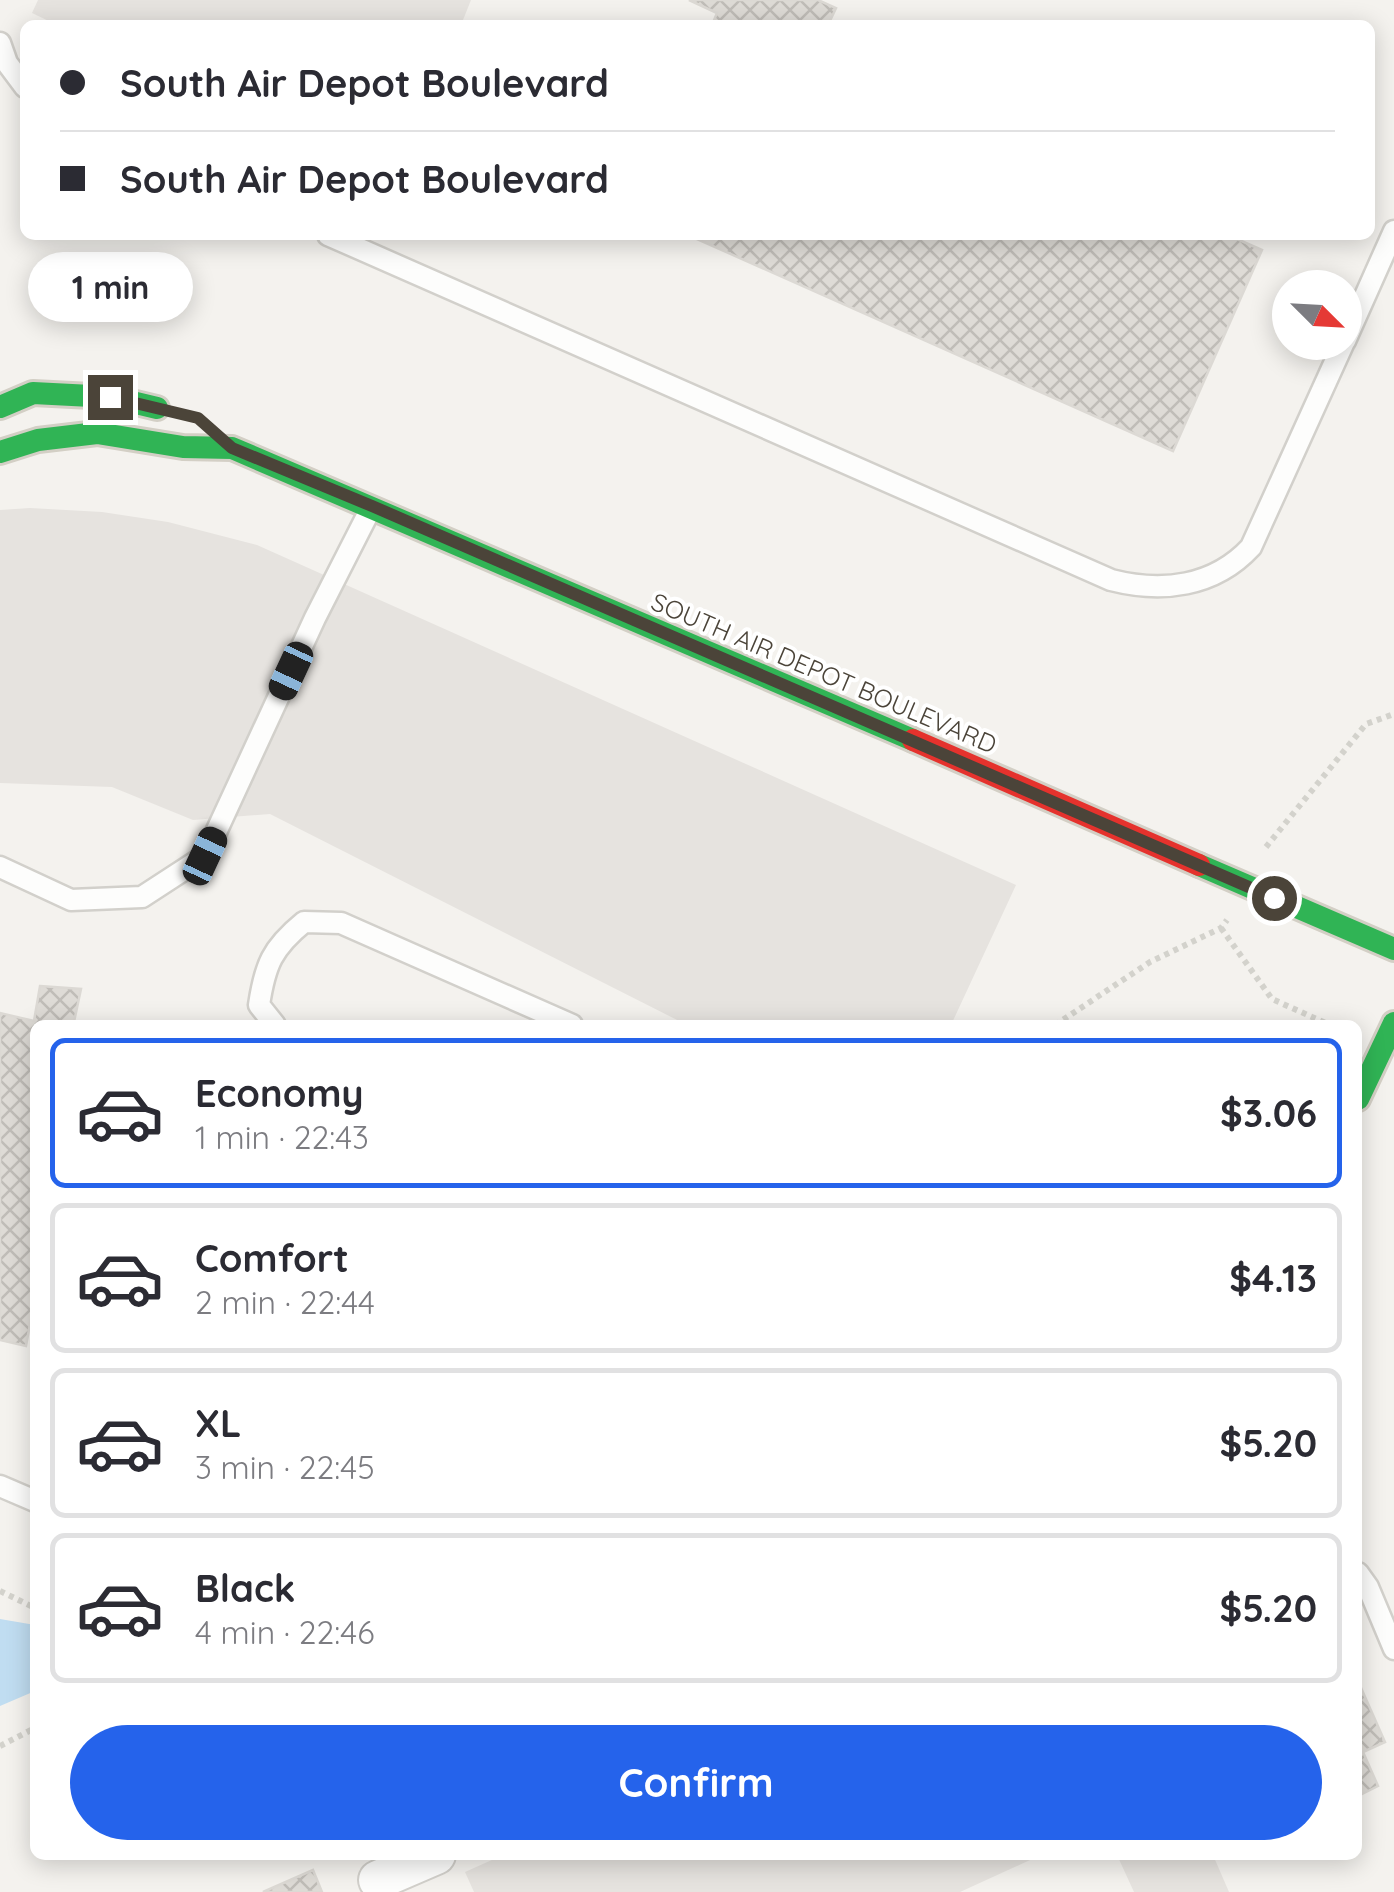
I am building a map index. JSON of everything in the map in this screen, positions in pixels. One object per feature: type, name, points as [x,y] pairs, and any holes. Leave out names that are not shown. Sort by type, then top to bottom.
[{"type":"street","points":[[0,408],[33,393],[110,397],[180,414]]},
{"type":"street","name":"SOUTH AIR DEPOT BOULEVARD","points":[[209,428],[232,448],[1394,949]]},
{"type":"street","name":"SOUTH AIR DEPOT BOULEVARD","points":[[0,452],[38,440],[97,432],[182,447],[232,448]]},
{"type":"street","points":[[1362,1091],[1394,1023]]},
{"type":"street","points":[[378,1880],[424,1860]]},
{"type":"lane","points":[[0,43],[7,63],[20,81]]},
{"type":"lane","points":[[1362,303],[1394,231]]},
{"type":"lane","points":[[339,240],[1111,580],[1137,587],[1185,584],[1206,578],[1224,571],[1251,547],[1337,360]]},
{"type":"lane","points":[[0,867],[71,900],[142,897],[205,856],[315,618],[372,506]]},
{"type":"lane","points":[[271,1020],[259,1004],[265,967],[284,938],[304,922],[342,924],[561,1020]]},
{"type":"lane","points":[[0,1486],[30,1499]]},
{"type":"lane","points":[[1362,1578],[1394,1650]]},
{"type":"path","points":[[1221,928],[1272,999],[1319,1020]]},
{"type":"path","points":[[0,1591],[30,1606]]},
{"type":"path","points":[[0,1746],[30,1731]]},
{"type":"shaded area","points":[[38,0],[471,0],[463,20],[47,20],[32,13]]},
{"type":"shaded area","points":[[0,510],[102,512],[168,522],[257,545],[1016,885],[953,1020],[677,1020],[270,814],[193,820],[112,787],[0,783]]},
{"type":"shaded area","points":[[492,1860],[1030,1860],[960,1892],[474,1892],[465,1872]]},
{"type":"shaded area","points":[[1119,1860],[1215,1860],[1229,1892],[1134,1892]]},
{"type":"water","points":[[0,1619],[30,1624],[30,1693],[0,1706]]},
{"type":"building","points":[[689,0],[818,0],[836,8],[830,20],[714,20],[717,13]]},
{"type":"building","points":[[699,240],[1239,240],[1262,250],[1173,451]]},
{"type":"building","points":[[40,986],[81,989],[74,1020],[34,1020]]},
{"type":"building","points":[[0,1013],[30,1020],[30,1324],[26,1346],[0,1340]]},
{"type":"building","points":[[1362,1690],[1385,1742],[1363,1752],[1378,1786],[1362,1794]]},
{"type":"building","points":[[313,1870],[322,1892],[263,1892]]},
{"type":"traffic: fast","points":[[0,407],[33,393],[111,397],[157,408]]},
{"type":"traffic: fast","points":[[0,452],[38,440],[97,433],[183,447],[232,448],[913,740]]},
{"type":"traffic: fast","points":[[1199,865],[1394,949]]},
{"type":"traffic: fast","points":[[1362,1091],[1394,1023]]},
{"type":"traffic: jam","points":[[913,740],[1199,865]]},
{"type":"route","points":[[110,397],[198,418],[232,448],[1274,898]]}]
